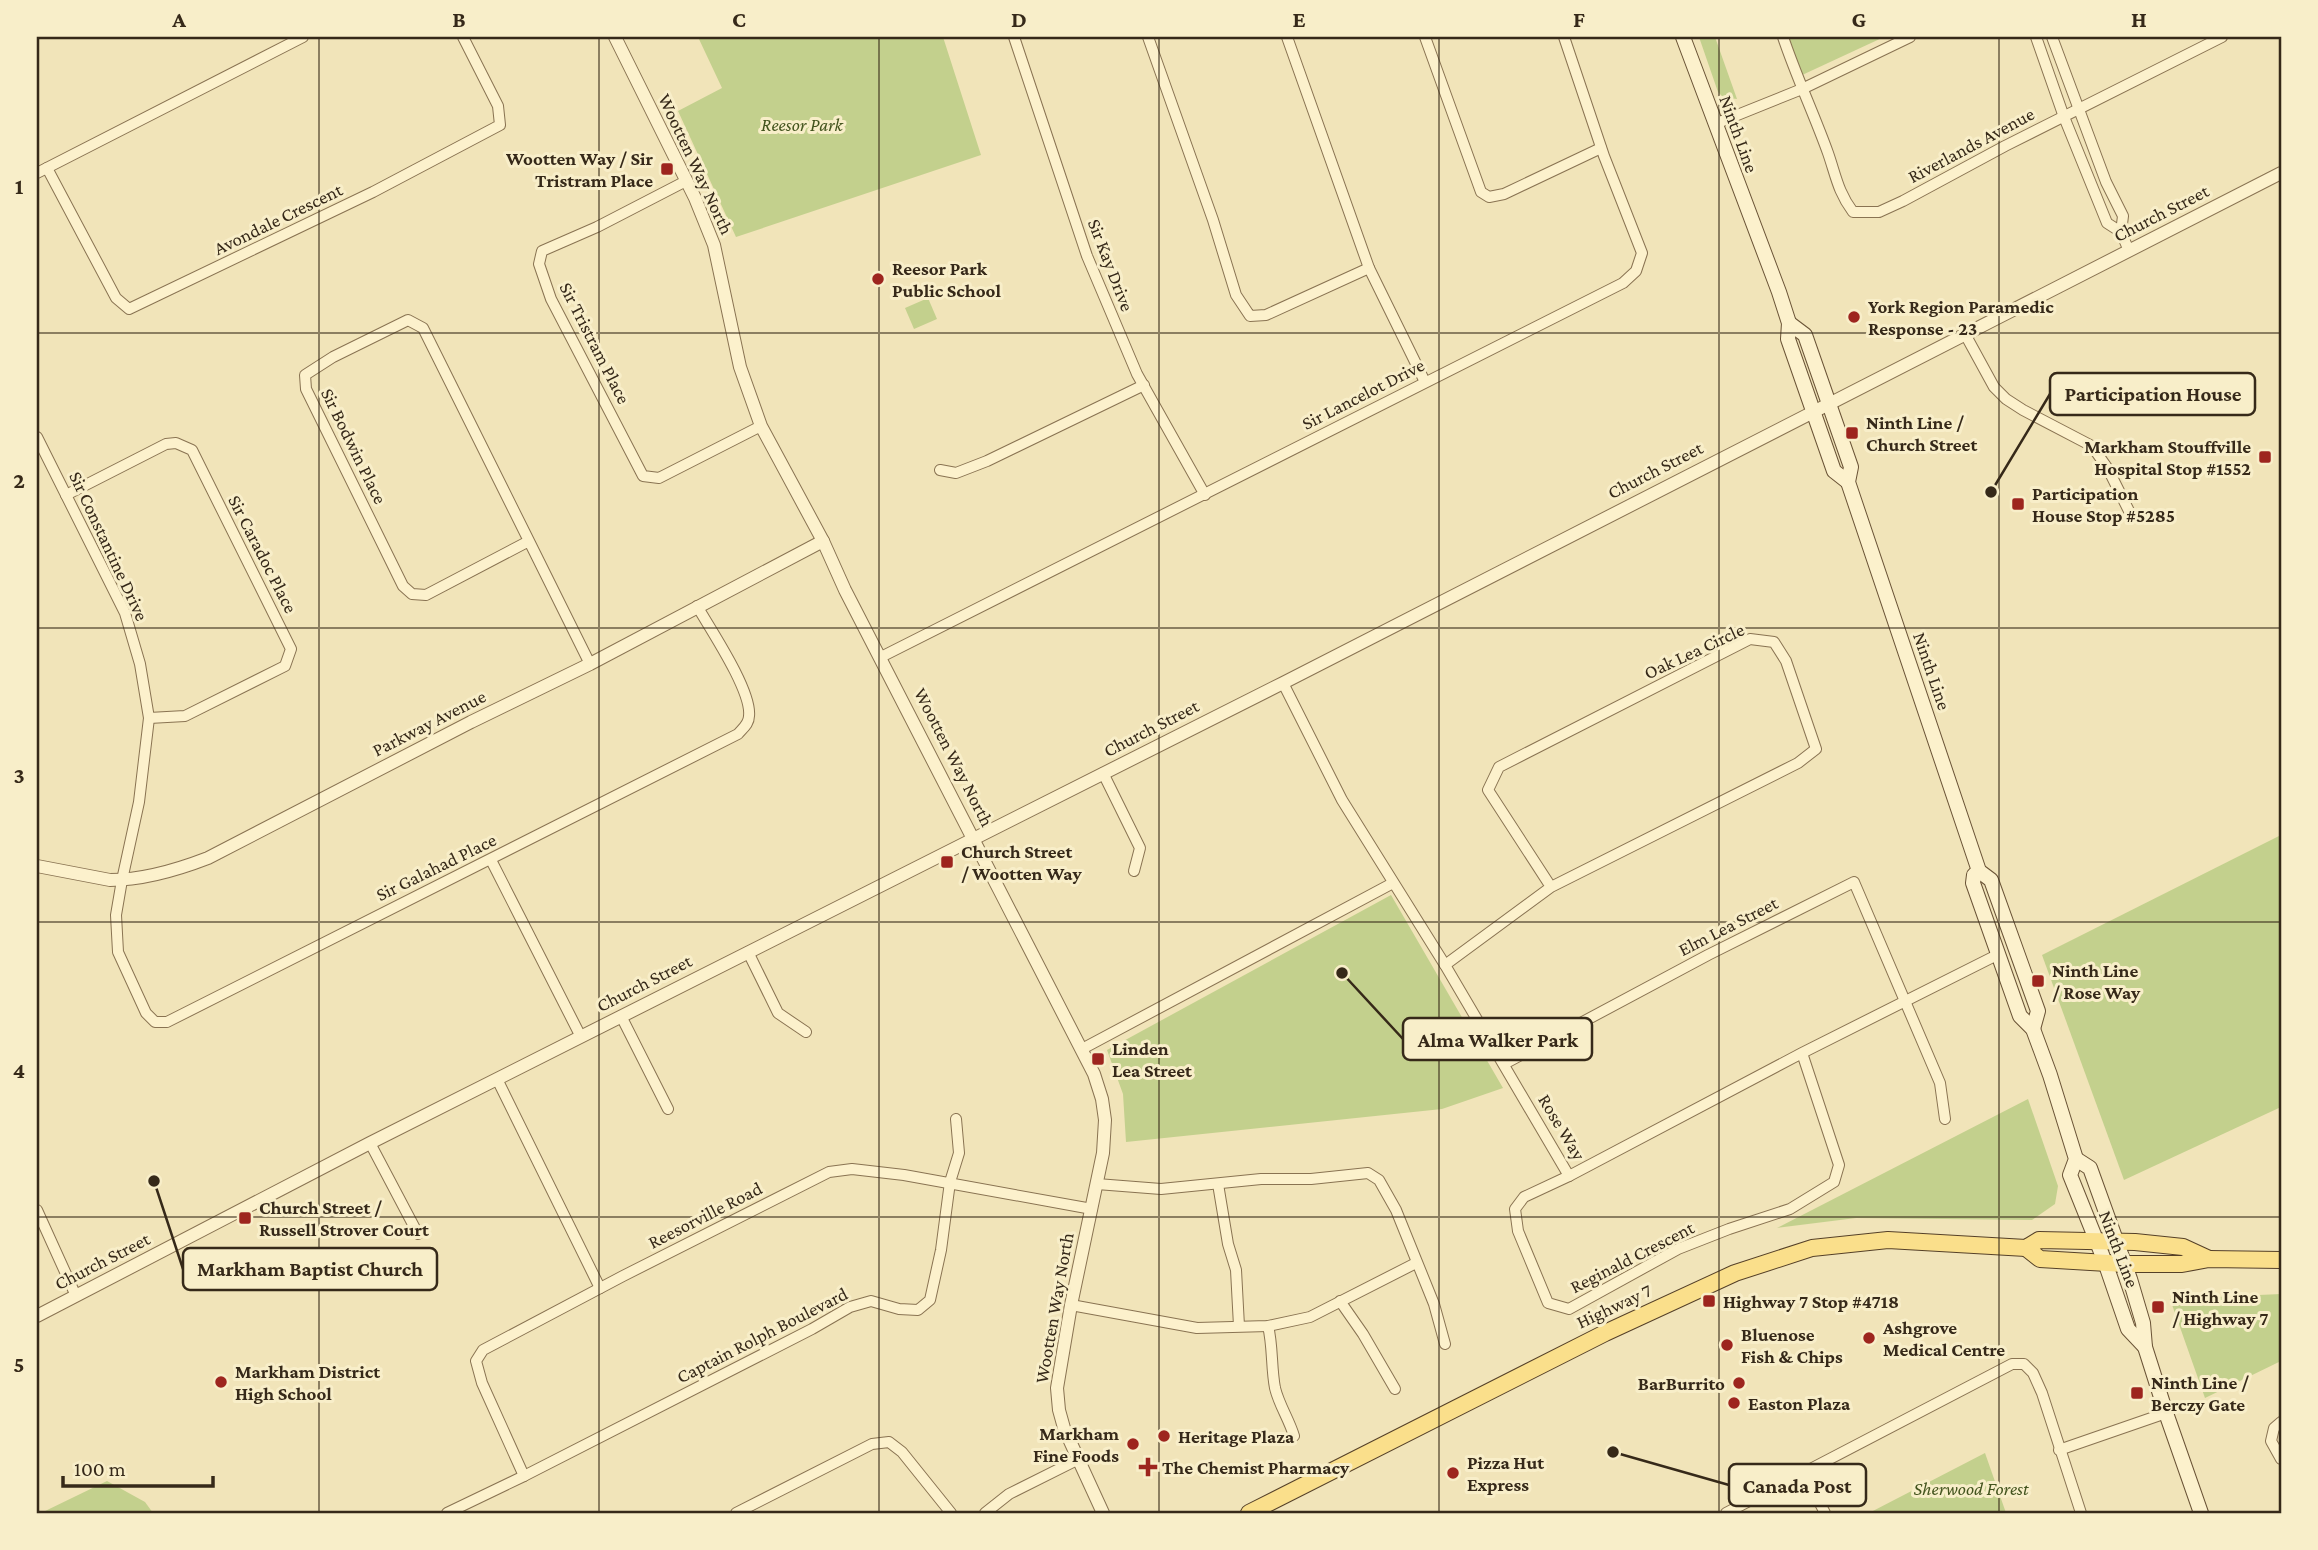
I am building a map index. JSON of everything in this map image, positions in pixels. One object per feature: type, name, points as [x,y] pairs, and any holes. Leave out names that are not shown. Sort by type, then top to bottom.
[{"type":"main road","name":"Ninth Line","points":[[1683,37],[1789,323],[1788,339],[1834,471],[1848,482]]},
{"type":"main road","name":"Ninth Line","points":[[1789,323],[1805,335],[1829,403],[1851,467],[1848,482],[1979,871],[1991,880],[2038,1011],[2033,1029]]},
{"type":"main road","name":"Ninth Line","points":[[1979,871],[1975,874],[1973,883],[1997,955],[2020,1016],[2033,1029],[2076,1159],[2070,1175],[2128,1329],[2145,1347]]},
{"type":"main road","name":"Ninth Line","points":[[2076,1159],[2090,1168],[2124,1264],[2143,1323],[2145,1347],[2165,1413],[2201,1513]]},
{"type":"main road","name":"Highway 7","points":[[1249,1513],[1605,1333],[1735,1273],[1812,1248],[1888,1240],[2026,1248],[2040,1259],[2124,1264],[2182,1264],[2209,1259],[2281,1261]]},
{"type":"main road","name":"Highway 7","points":[[2026,1248],[2039,1240],[2115,1241],[2183,1247],[2209,1259]]},
{"type":"street","points":[[42,171],[303,37]]},
{"type":"street","name":"Avondale Crescent","points":[[42,171],[116,298],[129,309],[373,192],[500,124],[498,106],[463,37]]},
{"type":"street","name":"Wootten Way North","points":[[615,37],[686,180],[714,245],[740,367],[761,426],[823,541],[845,590],[1082,1049],[1102,1098],[1105,1120],[1103,1153],[1071,1304],[1057,1388],[1064,1428],[1103,1513]]},
{"type":"street","name":"Sir Kay Drive","points":[[1014,37],[1087,256],[1137,374],[1205,495]]},
{"type":"street","points":[[1149,37],[1213,220],[1236,295],[1250,316],[1266,315],[1369,268]]},
{"type":"street","points":[[1287,37],[1369,268],[1425,382]]},
{"type":"street","points":[[1424,37],[1481,192],[1489,197],[1504,194],[1601,148]]},
{"type":"street","name":"Sir Lancelot Drive","points":[[881,657],[1623,283],[1636,271],[1642,253],[1601,148],[1564,37]]},
{"type":"street","points":[[1783,37],[1802,89]]},
{"type":"street","points":[[1715,124],[1802,89],[1910,37]]},
{"type":"street","points":[[2036,37],[2064,117],[2107,223],[2121,232]]},
{"type":"street","points":[[2052,37],[2106,182],[2123,216],[2121,232],[2129,251]]},
{"type":"street","name":"Riverlands Avenue","points":[[1802,89],[1829,155],[1842,198],[1853,212],[1879,212],[2222,37]]},
{"type":"street","name":"Church Street","points":[[37,1316],[370,1143],[1283,683],[2281,173]]},
{"type":"street","name":"Sir Tristram Place","points":[[686,180],[597,227],[542,251],[538,264],[551,299],[643,476],[659,478],[761,426]]},
{"type":"street","name":"Sir Bodwin Place","points":[[529,541],[426,595],[412,594],[403,586],[306,389],[305,375],[333,357],[408,320],[423,328],[529,541],[590,664]]},
{"type":"street","points":[[1965,334],[1994,387],[2006,399],[2023,411],[2092,446],[2108,469],[2130,513]]},
{"type":"street","points":[[940,470],[956,473],[988,461],[1144,385]]},
{"type":"street","name":"Sir Constantine Drive","points":[[37,436],[125,613],[140,664],[149,718],[139,802],[122,880]]},
{"type":"street","name":"Sir Caradoc Place","points":[[66,495],[166,444],[176,443],[192,450],[291,649],[285,666],[185,716],[149,718]]},
{"type":"street","name":"Parkway Avenue","points":[[37,866],[122,880],[186,866],[208,858],[471,722],[590,664],[823,541]]},
{"type":"street","name":"Sir Galahad Place","points":[[122,880],[116,915],[118,952],[146,1013],[155,1022],[167,1022],[738,734],[748,723],[750,713],[747,696],[697,606]]},
{"type":"street","name":"Oak Lea Circle","points":[[1445,965],[1551,887],[1798,763],[1816,749],[1786,660],[1774,642],[1750,639],[1499,767],[1488,790],[1551,887]]},
{"type":"street","name":"Rose Way","points":[[1283,683],[1342,800],[1445,965],[1569,1176],[1802,1052],[1997,955]]},
{"type":"street","points":[[1103,774],[1140,848],[1134,871]]},
{"type":"street","points":[[491,860],[580,1037]]},
{"type":"street","name":"Elm Lea Street","points":[[1504,1064],[1708,955],[1854,882],[1905,1001]]},
{"type":"street","points":[[1082,1049],[1393,883]]},
{"type":"street","points":[[748,952],[778,1013],[806,1032]]},
{"type":"street","points":[[1905,1001],[1940,1083],[1945,1119]]},
{"type":"street","points":[[621,1016],[668,1109]]},
{"type":"street","name":"Reginald Crescent","points":[[1569,1176],[1524,1197],[1515,1209],[1518,1231],[1548,1303],[1569,1309],[1678,1248],[1790,1209],[1834,1182],[1839,1165],[1802,1052]]},
{"type":"street","points":[[497,1079],[600,1288]]},
{"type":"street","name":"Captain Rolph Boulevard","points":[[447,1513],[812,1329],[850,1307],[871,1301],[899,1309],[918,1310],[930,1300],[941,1250],[950,1182],[959,1153],[956,1119]]},
{"type":"street","points":[[370,1143],[418,1234]]},
{"type":"street","name":"Reesorville Road","points":[[524,1476],[482,1383],[476,1361],[483,1350],[829,1172],[852,1169],[950,1182],[1092,1209]]},
{"type":"street","points":[[1097,1184],[1161,1189],[1261,1179],[1311,1179],[1368,1173],[1379,1180],[1396,1210],[1434,1304],[1445,1344]]},
{"type":"street","points":[[1218,1184],[1228,1244],[1236,1270],[1239,1326]]},
{"type":"street","points":[[37,1210],[76,1296]]},
{"type":"street","points":[[1071,1304],[1197,1328],[1268,1326],[1310,1317],[1416,1263]]},
{"type":"street","points":[[1340,1301],[1395,1388]]},
{"type":"street","points":[[1268,1326],[1275,1387],[1294,1436]]},
{"type":"street","points":[[1726,1513],[2018,1363],[2024,1364],[2033,1373],[2042,1393],[2081,1513]]},
{"type":"street","points":[[2059,1450],[2165,1413]]},
{"type":"street","points":[[2281,1422],[2274,1428],[2271,1441],[2281,1459]]},
{"type":"street","points":[[736,1513],[872,1444],[889,1442],[902,1452],[951,1513]]},
{"type":"street","points":[[985,1513],[1009,1493],[1077,1460]]},
{"type":"street","points":[[1804,1472],[1825,1513]]},
{"type":"green space","name":"Reesor Park","points":[[698,37],[943,37],[981,155],[736,237],[678,111],[722,88]]},
{"type":"green space","points":[[1699,37],[1715,37],[1737,99],[1730,98],[1727,101],[1718,92]]},
{"type":"green space","points":[[1787,37],[1884,37],[1800,76]]},
{"type":"green space","points":[[928,298],[937,319],[914,329],[905,308]]},
{"type":"green space","points":[[2281,835],[2281,1107],[2124,1180],[2042,955]]},
{"type":"green space","points":[[1391,895],[1503,1088],[1442,1109],[1126,1142],[1123,1094],[1107,1050]]},
{"type":"green space","points":[[2028,1099],[2058,1186],[2055,1204],[2032,1220],[1856,1218],[1777,1228]]},
{"type":"green space","points":[[2281,1294],[2281,1361],[2205,1398],[2170,1299]]},
{"type":"green space","name":"Sherwood Forest","points":[[1985,1453],[2006,1513],[1869,1513]]},
{"type":"green space","points":[[107,1481],[145,1502],[153,1513],[41,1513]]},
{"type":"place","name":"Wootten Way / Sir Tristram Place","points":[[667,169]]},
{"type":"place","name":"Reesor Park Public School","points":[[878,279]]},
{"type":"place","name":"York Region Paramedic Response - 23","points":[[1854,317]]},
{"type":"place","name":"Ninth Line / Church Street","points":[[1852,433]]},
{"type":"place","name":"Markham Stouffville Hospital Stop #1552","points":[[2265,457]]},
{"type":"place","name":"Participation House","points":[[1991,492]]},
{"type":"place","name":"Participation House Stop #5285","points":[[2018,504]]},
{"type":"place","name":"Church Street / Wootten Way","points":[[947,862]]},
{"type":"place","name":"Alma Walker Park","points":[[1342,973]]},
{"type":"place","name":"Ninth Line / Rose Way","points":[[2038,981]]},
{"type":"place","name":"Linden Lea Street","points":[[1098,1059]]},
{"type":"place","name":"Markham Baptist Church","points":[[154,1181]]},
{"type":"place","name":"Church Street / Russell Strover Court","points":[[245,1218]]},
{"type":"place","name":"Highway 7 Stop #4718","points":[[1709,1301]]},
{"type":"place","name":"Ninth Line / Highway 7","points":[[2158,1307]]},
{"type":"place","name":"Ashgrove Medical Centre","points":[[1869,1338]]},
{"type":"place","name":"Bluenose Fish & Chips","points":[[1727,1345]]},
{"type":"place","name":"Markham District High School","points":[[221,1382]]},
{"type":"place","name":"BarBurrito","points":[[1739,1383]]},
{"type":"place","name":"Ninth Line / Berczy Gate","points":[[2137,1393]]},
{"type":"place","name":"Easton Plaza","points":[[1734,1403]]},
{"type":"place","name":"Heritage Plaza","points":[[1164,1436]]},
{"type":"place","name":"Markham Fine Foods","points":[[1133,1444]]},
{"type":"place","name":"Canada Post","points":[[1613,1452]]},
{"type":"place","name":"The Chemist Pharmacy","points":[[1148,1467]]},
{"type":"place","name":"Pizza Hut Express","points":[[1453,1473]]}]
